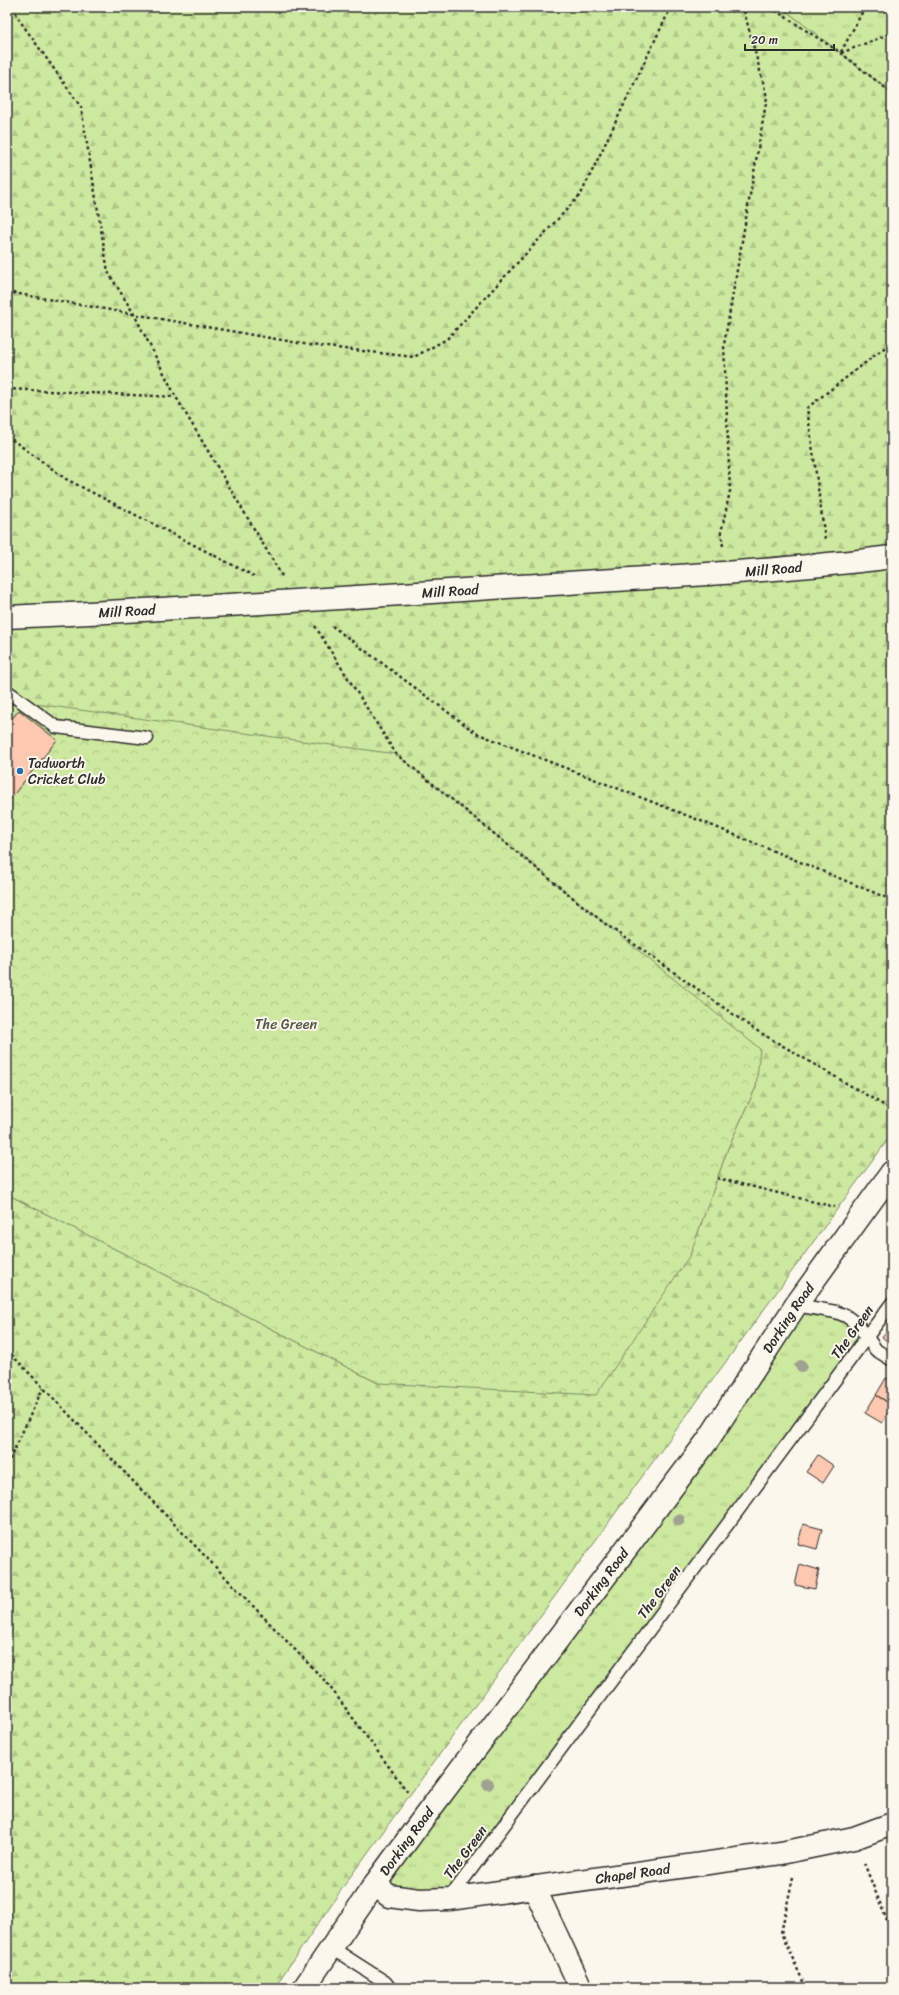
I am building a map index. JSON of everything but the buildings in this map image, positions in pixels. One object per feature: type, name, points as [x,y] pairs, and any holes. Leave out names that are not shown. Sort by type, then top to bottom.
[{"type":"main road","name":"Mill Road","points":[[7,617],[299,602],[725,573],[829,565],[892,557]]},
{"type":"main road","name":"Dorking Road","points":[[304,1988],[375,1884],[425,1816],[708,1440],[796,1305],[892,1172]]},
{"type":"main road","name":"Chapel Road","points":[[375,1884],[389,1896],[419,1900],[449,1899],[799,1849],[854,1838],[892,1824]]},
{"type":"main road","points":[[534,1887],[581,1988]]},
{"type":"lane","points":[[7,691],[56,727],[147,738]]},
{"type":"lane","name":"The Green","points":[[449,1899],[892,1303]]},
{"type":"lane","points":[[796,1305],[836,1312],[846,1316],[858,1324],[866,1338],[876,1350],[892,1360]]},
{"type":"lane","points":[[332,1948],[385,1982],[390,1988]]},
{"type":"path","points":[[13,7],[20,21],[81,107],[108,272],[134,314],[176,397],[291,590],[396,754],[604,923],[754,1029],[892,1110]]},
{"type":"path","points":[[7,292],[310,345],[414,357],[447,339],[582,194],[672,7]]},
{"type":"path","points":[[725,573],[722,533],[730,491],[724,345],[767,97],[743,7]]},
{"type":"path","points":[[770,7],[841,53],[892,93]]},
{"type":"path","points":[[841,53],[865,7]]},
{"type":"path","points":[[841,53],[892,33]]},
{"type":"path","points":[[829,565],[807,408],[892,342]]},
{"type":"path","points":[[7,389],[176,397]]},
{"type":"path","points":[[7,436],[66,479],[260,579]]},
{"type":"path","points":[[299,602],[476,733],[701,821],[892,900]]},
{"type":"path","points":[[717,1178],[838,1207],[860,1216]]},
{"type":"path","points":[[7,1350],[327,1683],[425,1816]]},
{"type":"path","points":[[7,1465],[43,1388]]},
{"type":"path","points":[[854,1838],[892,1933]]},
{"type":"path","points":[[799,1849],[781,1933],[806,1988]]},
{"type":"green space","points":[[7,7],[781,7],[892,93],[892,1134],[350,1877],[274,1988],[7,1988],[7,1194],[378,1383],[690,1255],[728,1148],[756,1087],[15,701],[7,710]]},
{"type":"green space","points":[[781,7],[892,7],[892,93]]},
{"type":"green space","name":"The Green","points":[[15,701],[396,754],[760,1049],[756,1087],[728,1148],[690,1255],[596,1395],[378,1383],[7,1194],[7,710]]},
{"type":"green space","points":[[796,1305],[836,1312],[866,1338],[449,1899],[375,1884]]},
{"type":"place","name":"Tadworth Cricket Club","points":[[20,771]]}]
